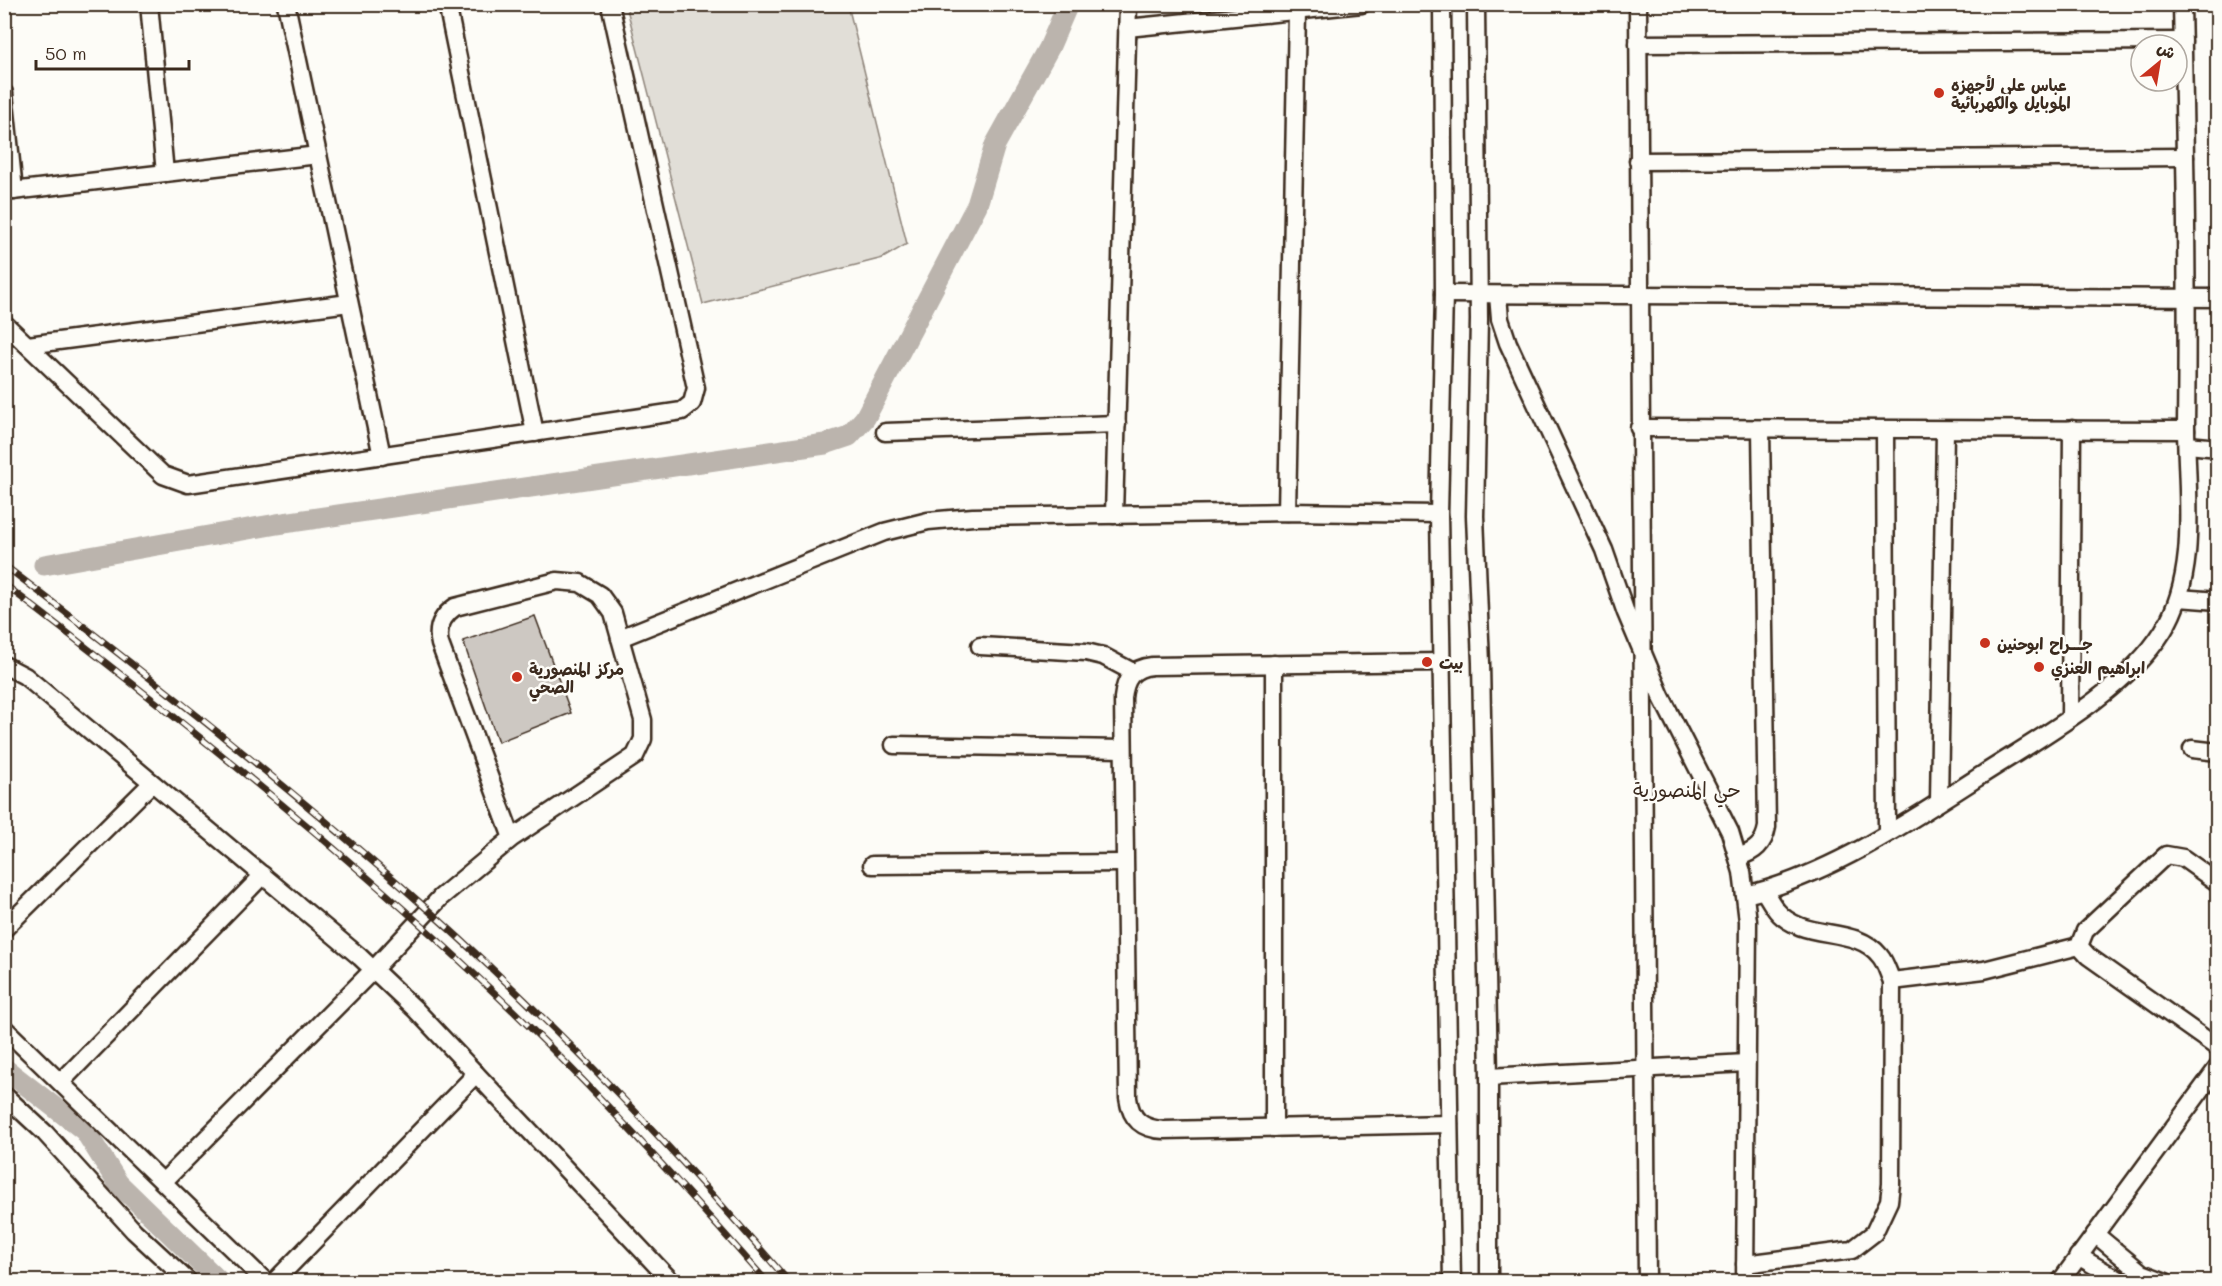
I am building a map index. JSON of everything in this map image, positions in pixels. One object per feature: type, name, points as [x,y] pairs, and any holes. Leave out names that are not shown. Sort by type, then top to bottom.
[{"type":"street","points":[[149,4],[165,173]]},
{"type":"street","points":[[286,4],[382,456]]},
{"type":"street","points":[[447,4],[535,433]]},
{"type":"street","points":[[4,323],[156,469],[179,483],[197,483],[682,411],[692,403],[696,392],[610,4]]},
{"type":"street","points":[[1114,515],[1128,4]]},
{"type":"street","points":[[1128,28],[1297,13],[1362,4]]},
{"type":"street","points":[[1442,4],[1444,294],[1439,514],[1452,1281]]},
{"type":"street","points":[[1476,4],[1479,295],[1475,516],[1481,675],[1489,1077],[1489,1281]]},
{"type":"street","points":[[1638,4],[1638,297],[1647,1281]]},
{"type":"street","points":[[2182,4],[2183,33]]},
{"type":"street","points":[[1287,512],[1297,13]]},
{"type":"street","points":[[1638,44],[2129,41]]},
{"type":"street","points":[[4,93],[9,192],[318,155]]},
{"type":"street","points":[[1745,895],[1764,891],[1816,871],[1939,802],[2070,718],[2146,655],[2164,629],[2179,598],[2186,552],[2188,296],[2184,93]]},
{"type":"street","points":[[1638,161],[2185,157]]},
{"type":"street","points":[[1444,294],[1638,297],[2188,296],[2217,298]]},
{"type":"street","points":[[1498,295],[1500,319],[1508,343],[1604,550],[1642,654],[1730,832],[1738,857],[1748,921],[1745,1281]]},
{"type":"street","points":[[28,345],[349,303]]},
{"type":"street","points":[[885,432],[1117,424]]},
{"type":"street","points":[[1639,428],[2072,429],[2187,438],[2217,448]]},
{"type":"street","points":[[1738,857],[1757,849],[1762,843],[1767,827],[1761,429]]},
{"type":"street","points":[[2070,718],[2072,429]]},
{"type":"street","points":[[1885,430],[1887,832]]},
{"type":"street","points":[[1939,802],[1945,430]]},
{"type":"street","points":[[620,638],[884,532],[928,521],[974,517],[1287,512],[1439,514]]},
{"type":"street","points":[[164,1181],[373,970],[441,897],[512,838],[630,762],[640,748],[645,729],[608,603],[591,588],[569,581],[462,605],[449,611],[440,623],[440,644],[512,838]]},
{"type":"street","points":[[2179,598],[2217,601]]},
{"type":"street","points":[[981,646],[1086,652],[1110,659],[1133,672]]},
{"type":"street","points":[[1442,662],[1152,666],[1133,672],[1124,684],[1124,863],[1130,1112],[1138,1123],[1150,1130],[1449,1124]]},
{"type":"street","points":[[1274,664],[1274,1128]]},
{"type":"street","points":[[4,665],[25,676],[373,970],[476,1074],[672,1281]]},
{"type":"street","points":[[894,745],[1123,749]]},
{"type":"street","points":[[2192,749],[2217,752]]},
{"type":"street","points":[[4,929],[152,783]]},
{"type":"street","points":[[2079,945],[2085,931],[2166,855],[2183,858],[2217,883]]},
{"type":"street","points":[[872,865],[1124,863]]},
{"type":"street","points":[[61,1082],[263,875]]},
{"type":"street","points":[[1745,1264],[1852,1250],[1874,1233],[1889,1201],[1891,1184],[1892,981],[1881,957],[1871,947],[1860,940],[1806,928],[1787,919],[1777,911],[1764,891]]},
{"type":"street","points":[[1892,981],[1984,970],[2079,945]]},
{"type":"street","points":[[2079,945],[2088,956],[2217,1048]]},
{"type":"street","points":[[4,1028],[266,1281]]},
{"type":"street","points":[[1489,1077],[1746,1063]]},
{"type":"street","points":[[2060,1281],[2217,1067]]},
{"type":"street","points":[[274,1281],[476,1074]]},
{"type":"street","points":[[4,1095],[45,1134],[134,1231],[189,1281]]},
{"type":"street","points":[[2096,1234],[2142,1274],[2166,1281]]},
{"type":"street","points":[[2078,1256],[2123,1281]]},
{"type":"shaded area","points":[[626,5],[848,5],[907,244],[883,258],[703,304]]},
{"type":"building","name":"مركز المنصورية الصحي","points":[[535,616],[571,713],[498,742],[463,641]]},
{"type":"waterway","points":[[44,565],[277,524],[825,444],[849,436],[865,418],[977,205],[995,145],[1049,48],[1068,4]]},
{"type":"waterway","points":[[4,1068],[85,1131],[118,1183],[220,1282]]},
{"type":"railway","points":[[4,565],[254,762],[352,843],[452,931],[601,1076],[697,1178],[789,1282]]},
{"type":"railway","points":[[4,584],[215,749],[418,922],[548,1045],[714,1221],[767,1282]]},
{"type":"place","name":"عباس علي لأجهزه الموبايل والكهربائية","points":[[1939,93]]},
{"type":"place","name":"جـــراح ابوحنين","points":[[1985,643]]},
{"type":"place","name":"بيت","points":[[1427,662]]},
{"type":"place","name":"ابراهيم العنزي","points":[[2039,667]]},
{"type":"place","name":"مركز المنصورية الصحي","points":[[517,677]]},
{"type":"district","name":"حي المنصورية","points":[[1687,789]]}]
